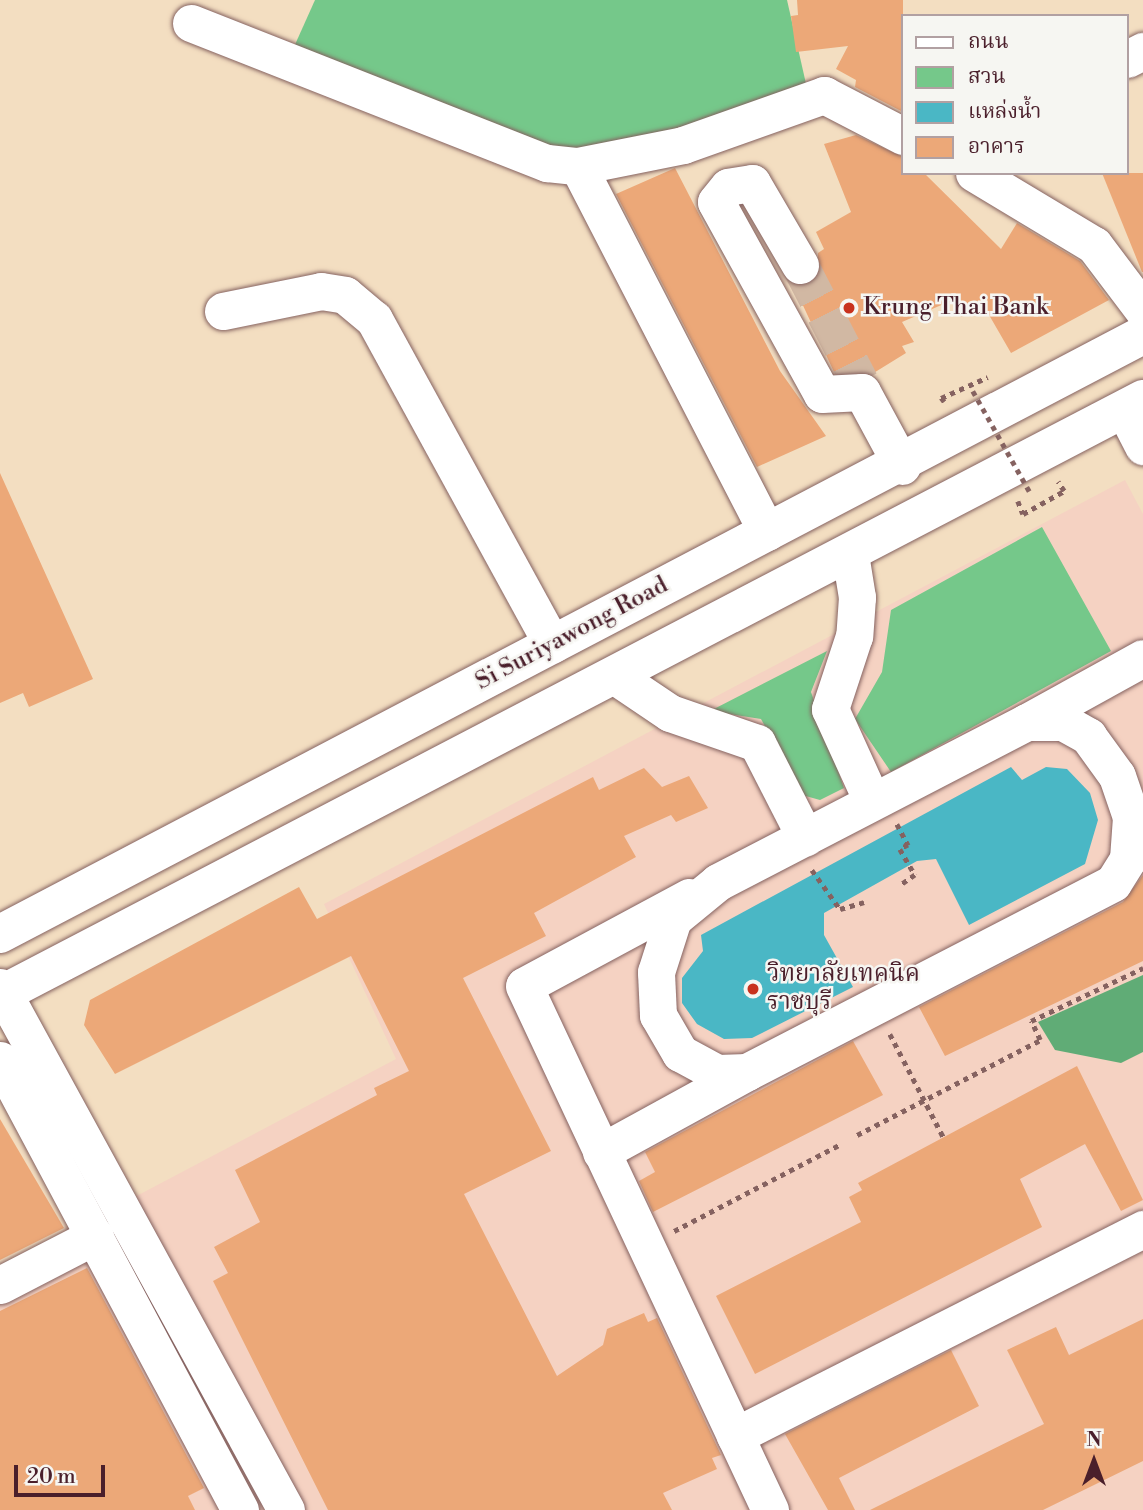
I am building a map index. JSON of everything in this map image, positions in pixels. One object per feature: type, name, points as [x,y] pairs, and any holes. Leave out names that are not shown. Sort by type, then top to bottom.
[{"type":"main road","name":"Si Suriyawong Road","points":[[0,934],[767,532],[902,466],[1099,362],[1143,335]]},
{"type":"main road","points":[[2,991],[615,676],[1133,404],[1099,362]]},
{"type":"street","points":[[191,23],[547,163],[578,166],[683,145],[824,95],[902,135]]},
{"type":"street","points":[[578,166],[767,532]]},
{"type":"street","points":[[977,175],[1094,245],[1143,310]]},
{"type":"street","points":[[800,265],[752,183],[728,187],[716,202],[822,394],[861,386],[902,466]]},
{"type":"street","points":[[223,311],[321,291],[345,295],[374,319],[552,644]]},
{"type":"street","points":[[1133,404],[1143,446]]},
{"type":"street","points":[[850,554],[858,597],[854,636],[830,709],[883,808]]},
{"type":"street","points":[[770,1510],[524,986],[718,882],[807,851],[1027,722],[1143,658]]},
{"type":"street","points":[[615,676],[670,713],[757,743],[807,851]]},
{"type":"street","points":[[601,1152],[747,1072],[1113,883],[1136,840],[1117,776],[1088,737],[1063,722],[1027,722]]},
{"type":"street","points":[[718,882],[673,919],[656,972],[658,1015],[680,1053],[717,1073],[747,1072]]},
{"type":"street","points":[[0,1060],[239,1509],[281,1499],[2,991]]},
{"type":"street","points":[[735,1436],[1143,1228]]},
{"type":"street","points":[[0,1285],[94,1237]]},
{"type":"path","points":[[973,391],[1031,494],[1017,502],[1023,514],[1064,491]]},
{"type":"path","points":[[883,808],[915,875],[899,886]]},
{"type":"path","points":[[807,851],[840,909],[864,902]]},
{"type":"path","points":[[858,1135],[1040,1040],[1031,1021],[1143,968]]},
{"type":"path","points":[[875,1006],[944,1138]]},
{"type":"path","points":[[670,1233],[839,1145]]},
{"type":"shaded area","name":"วิทยาลัยเทคนิค ราชบุรี","points":[[1125,480],[1143,514],[1143,1510],[0,1510],[0,1268],[396,1059],[324,904]]},
{"type":"green space","points":[[315,0],[787,0],[809,97],[578,166],[289,58]]},
{"type":"green space","points":[[1042,527],[1111,651],[891,772],[855,719],[882,672],[891,610]]},
{"type":"green space","points":[[827,651],[811,692],[844,788],[820,800],[802,795],[761,719],[710,711]]},
{"type":"green space","points":[[1143,975],[1143,1052],[1121,1063],[1055,1050],[1038,1022]]},
{"type":"water","points":[[1011,767],[1022,780],[1046,767],[1067,769],[1090,793],[1098,820],[1085,864],[969,925],[936,859],[917,861],[824,913],[824,935],[853,987],[752,1038],[724,1039],[697,1024],[682,1003],[682,978],[703,951],[701,935]]},
{"type":"building","points":[[797,0],[903,0],[902,111],[855,87],[856,80],[836,69],[848,46],[796,52],[791,16],[798,15]]},
{"type":"building","points":[[856,135],[902,157],[902,175],[926,175],[1001,249],[1017,223],[1080,261],[1109,300],[1011,353],[985,308],[961,317],[953,300],[902,322],[914,342],[902,346],[906,353],[872,374],[834,372],[793,284],[818,276],[818,253],[824,249],[816,232],[851,212],[824,144]]},
{"type":"building","points":[[675,168],[780,371],[826,436],[757,467],[616,194]]},
{"type":"building","points":[[1143,173],[1142,272],[1103,175]]},
{"type":"building","points":[[0,473],[93,679],[29,707],[23,693],[0,703]]},
{"type":"building","points":[[644,768],[662,787],[689,776],[708,808],[676,822],[671,815],[624,836],[636,857],[534,913],[546,936],[463,978],[551,1151],[464,1194],[557,1376],[603,1345],[607,1329],[644,1313],[648,1322],[657,1318],[721,1455],[712,1458],[717,1469],[663,1493],[672,1510],[328,1510],[213,1281],[228,1273],[214,1247],[260,1222],[235,1170],[377,1095],[374,1088],[409,1071],[351,956],[115,1074],[84,1025],[90,1000],[299,887],[317,919],[593,777],[599,790]]},
{"type":"building","points":[[1143,875],[1143,961],[945,1056],[919,1007],[1123,902]]},
{"type":"building","points":[[853,1041],[883,1095],[653,1212],[639,1181],[655,1172],[645,1152]]},
{"type":"building","points":[[1077,1066],[1143,1200],[1121,1211],[1085,1144],[1020,1179],[1042,1227],[755,1374],[716,1296],[861,1222],[849,1197],[862,1190],[858,1183]]},
{"type":"building","points":[[0,1119],[64,1228],[0,1260]]},
{"type":"building","points":[[87,1268],[204,1488],[188,1496],[195,1510],[0,1510],[0,1311]]},
{"type":"building","points":[[1143,1319],[1143,1461],[1043,1510],[870,1510],[1044,1424],[1007,1350],[1056,1327],[1069,1355]]},
{"type":"building","points":[[951,1350],[979,1406],[839,1478],[855,1510],[828,1510],[785,1434]]},
{"type":"tunnel","points":[[800,265],[860,381]]},
{"type":"place","name":"Krung Thai Bank","points":[[849,308]]},
{"type":"place","name":"วิทยาลัยเทคนิค ราชบุรี","points":[[753,989]]}]
